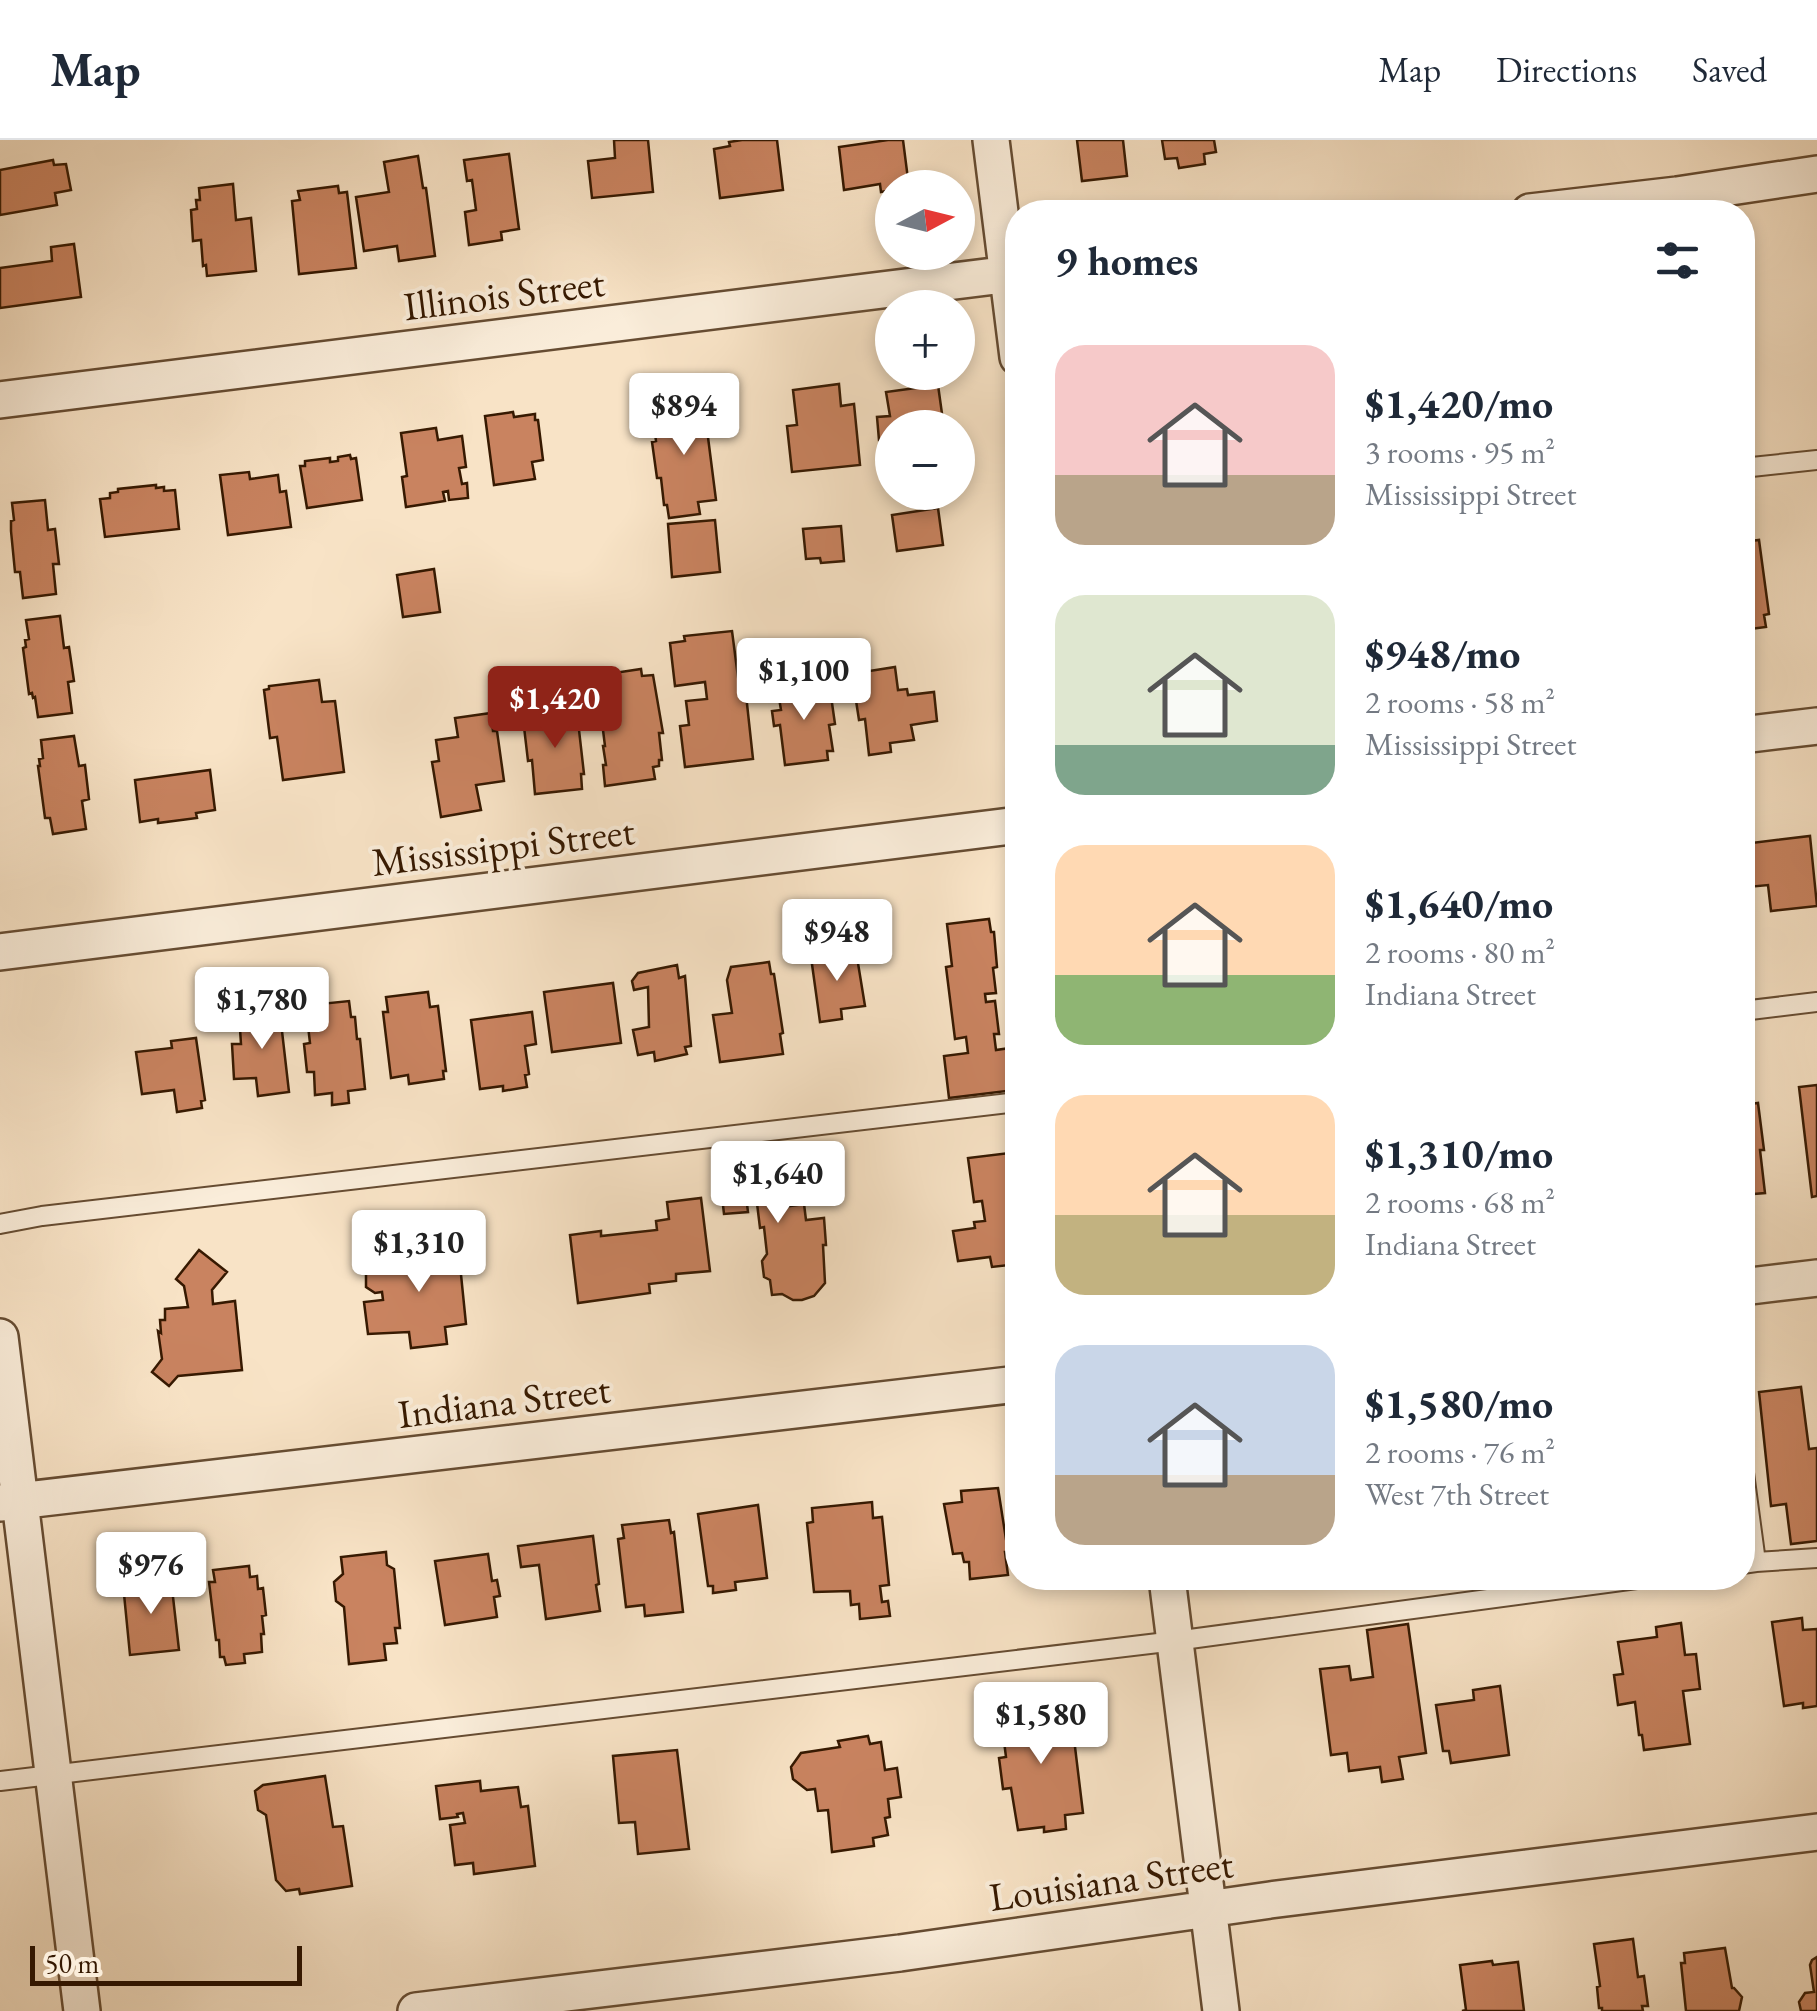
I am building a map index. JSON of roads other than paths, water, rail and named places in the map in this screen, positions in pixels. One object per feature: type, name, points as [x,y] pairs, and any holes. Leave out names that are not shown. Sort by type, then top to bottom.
[{"type":"street","points":[[991,140],[1005,229]]},
{"type":"street","points":[[1634,200],[1817,174]]},
{"type":"street","name":"Illinois Street","points":[[0,400],[1005,274]]},
{"type":"street","points":[[1755,733],[1817,726]]},
{"type":"street","name":"Mississippi Street","points":[[0,952],[1005,826]]},
{"type":"street","points":[[1755,1285],[1817,1278]]},
{"type":"street","points":[[0,1337],[10,1502],[53,1775],[82,2011]]},
{"type":"street","name":"Indiana Street","points":[[10,1502],[1005,1386]]},
{"type":"street","points":[[1169,1590],[1222,2011]]},
{"type":"street","name":"Louisiana Street","points":[[416,2011],[900,1953],[1208,1909],[1817,1832]]},
{"type":"lane","points":[[1755,467],[1817,460]]},
{"type":"lane","points":[[1755,1009],[1817,1002]]},
{"type":"lane","points":[[0,1224],[1005,1104]]},
{"type":"lane","points":[[1755,1563],[1817,1558]]},
{"type":"lane","points":[[0,1781],[1175,1641],[1555,1590]]}]
